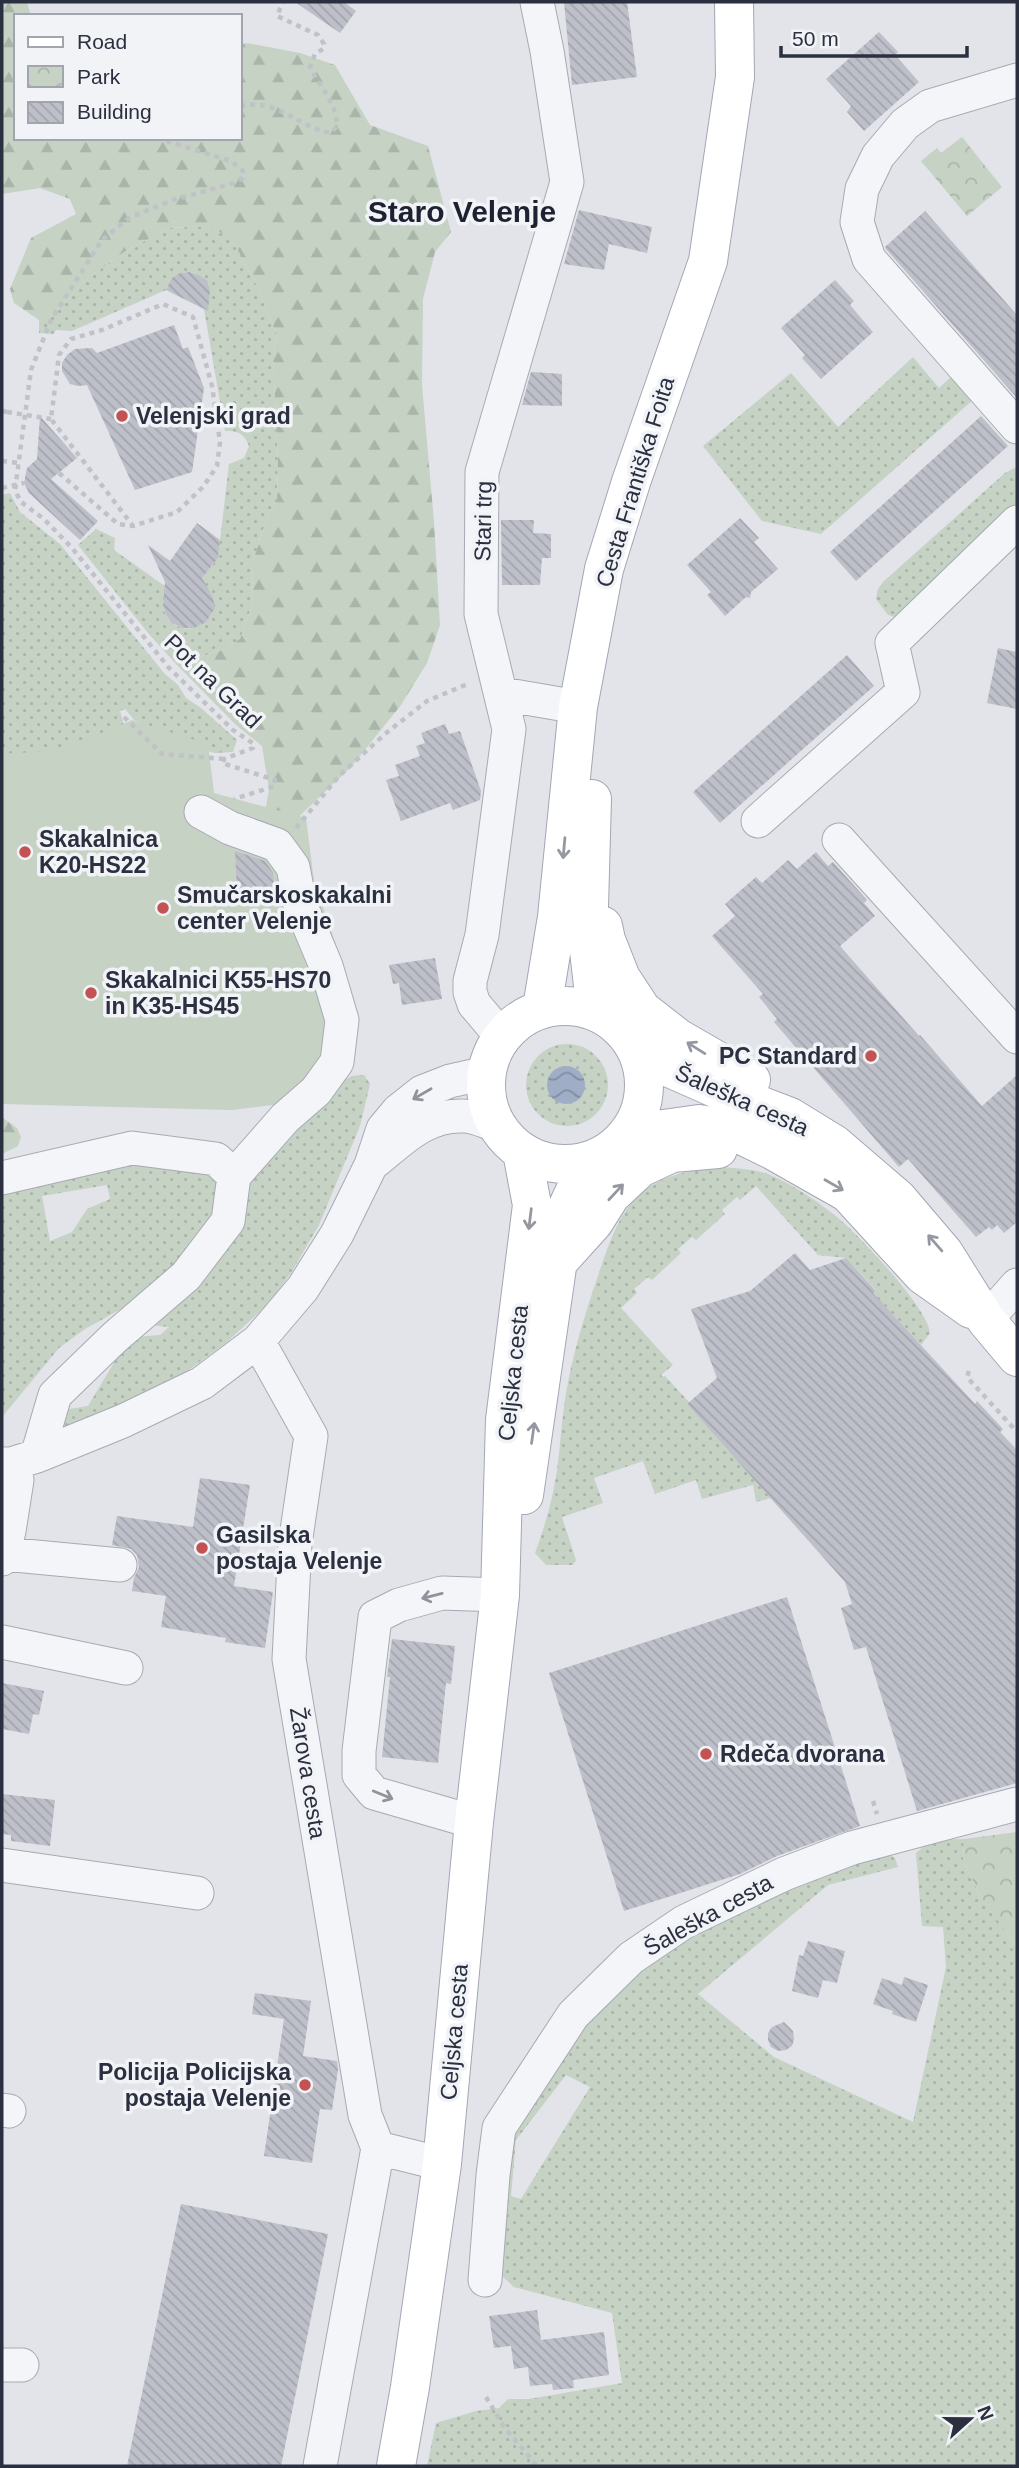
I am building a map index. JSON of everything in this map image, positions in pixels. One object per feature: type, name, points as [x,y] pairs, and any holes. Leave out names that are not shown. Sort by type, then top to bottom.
[{"type":"main road","name":"Cesta Františka Foita","points":[[542,1009],[558,917],[578,707],[604,569],[631,482],[708,261],[735,77],[734,2]]},
{"type":"main road","name":"Cesta Františka Foita","points":[[596,1011],[588,942],[593,786],[610,669],[639,526],[718,294],[737,207],[749,107],[755,2]]},
{"type":"main road","name":"Cesta Františka Foita","points":[[590,865],[606,940],[621,978],[642,1010],[678,1038],[749,1078],[790,1117]]},
{"type":"main road","points":[[560,1005],[596,1011],[616,1023],[631,1041],[642,1063],[645,1088],[640,1112],[619,1143],[593,1160],[566,1164],[539,1160],[522,1152],[496,1125],[487,1100],[486,1073],[492,1054],[513,1025],[542,1009],[560,1005]]},
{"type":"main road","name":"Šaleška cesta","points":[[631,1041],[672,1069],[790,1117],[834,1144],[898,1199],[944,1253],[986,1320],[1017,1357]]},
{"type":"main road","name":"Šaleška cesta","points":[[619,1143],[699,1124],[727,1128],[848,1193],[922,1275],[986,1320]]},
{"type":"main road","name":"Celjska cesta","points":[[500,1595],[519,1532],[565,1212],[581,1178],[619,1143]]},
{"type":"main road","points":[[557,1263],[594,1222],[611,1195],[640,1168],[672,1153],[705,1149],[774,1151]]},
{"type":"main road","name":"Celjska cesta","points":[[396,2466],[442,2164],[474,1822],[500,1595],[505,1420],[532,1205],[522,1152]]},
{"type":"street","name":"Stari trg","points":[[502,1037],[474,1004],[470,981],[482,935],[509,729],[481,614],[482,472],[567,182],[537,2]]},
{"type":"street","points":[[1017,80],[930,106],[905,124],[878,156],[862,189],[857,222],[869,258],[1017,427]]},
{"type":"street","points":[[758,821],[903,692],[892,643],[1017,522]]},
{"type":"street","points":[[499,683],[578,707]]},
{"type":"street","points":[[120,1565],[3,1557],[17,1461],[55,1395],[115,1337],[186,1276],[228,1221],[234,1176],[277,1126],[316,1091],[337,1062],[342,1020],[326,966],[300,904],[293,867],[277,845],[230,828],[212,807]]},
{"type":"street","points":[[839,840],[1017,1037]]},
{"type":"street","points":[[17,1461],[123,1421],[202,1383],[258,1341],[303,1288],[337,1234],[371,1165],[383,1129],[398,1111],[422,1092],[450,1081],[486,1073]]},
{"type":"street","points":[[371,1165],[414,1129],[440,1119],[465,1115],[496,1125]]},
{"type":"street","points":[[2,1178],[132,1148],[216,1159],[234,1176]]},
{"type":"street","points":[[986,1320],[1017,1285]]},
{"type":"street","name":"Žarova cesta","points":[[258,1341],[311,1436],[295,1544],[289,1659],[365,2115],[378,2148]]},
{"type":"street","points":[[474,1822],[374,1793],[359,1775],[359,1751],[375,1617],[399,1605],[442,1593],[500,1595]]},
{"type":"street","points":[[2,1642],[126,1668]]},
{"type":"street","name":"Šaleška cesta","points":[[485,2280],[499,2129],[573,2015],[631,1958],[684,1923],[784,1874],[852,1848],[1017,1804]]},
{"type":"street","points":[[2,1865],[197,1893]]},
{"type":"street","points":[[320,2466],[378,2148],[442,2164]]},
{"type":"path","points":[[242,106],[249,104],[283,110],[321,131],[331,133],[337,126],[337,112],[310,67],[315,54],[323,50],[324,44],[318,35],[277,16],[283,2]]},
{"type":"path","points":[[14,488],[31,370],[51,320],[102,240],[129,218],[173,200],[234,183],[243,177],[243,171],[231,161],[163,140]]},
{"type":"path","points":[[51,419],[59,355],[71,339],[102,330],[163,304],[193,317],[212,386],[220,442],[217,466],[203,487],[177,512],[133,526],[118,524],[59,473]]},
{"type":"path","points":[[4,411],[51,419],[133,526]]},
{"type":"path","points":[[2,461],[19,463]]},
{"type":"path","points":[[2,488],[14,488],[24,483]]},
{"type":"path","name":"Pot na Grad","points":[[14,488],[21,502],[44,519],[72,548],[169,668],[233,730],[254,744],[253,748],[224,759]]},
{"type":"path","points":[[291,834],[339,776],[385,734],[427,701],[499,683]]},
{"type":"path","points":[[124,717],[162,754],[224,759],[222,763],[275,780],[275,786],[212,807]]},
{"type":"path","points":[[970,1371],[967,1377],[1017,1432]]},
{"type":"path","points":[[990,1415],[996,1409]]},
{"type":"path","points":[[486,2397],[504,2427],[537,2466]]},
{"type":"green space","points":[[2,2],[27,2],[30,14],[14,14],[14,140],[242,140],[242,44],[247,43],[300,53],[335,65],[370,125],[428,146],[451,232],[435,252],[423,299],[422,385],[440,625],[427,663],[401,705],[351,767],[290,825],[264,818],[269,789],[262,746],[236,725],[176,664],[222,650],[240,639],[252,605],[253,561],[266,521],[277,499],[273,355],[277,335],[257,286],[232,239],[209,226],[169,228],[124,252],[87,279],[49,317],[39,320],[14,303],[10,289],[31,238],[76,214],[70,199],[40,188],[2,194]]},
{"type":"green space","points":[[962,137],[1002,187],[967,216],[921,161],[937,148],[941,153]]},
{"type":"green space","points":[[209,226],[232,239],[257,286],[277,335],[273,355],[277,499],[266,521],[253,561],[252,605],[240,639],[222,650],[176,664],[78,545],[96,529],[115,538],[114,550],[169,589],[163,605],[166,615],[175,625],[185,629],[196,627],[212,613],[214,603],[210,592],[199,582],[218,558],[229,464],[244,458],[249,446],[240,434],[225,431],[204,309],[207,281],[195,273],[184,272],[175,278],[166,290],[72,331],[39,333],[39,320],[49,317],[87,279],[124,252],[169,228]]},
{"type":"green space","points":[[913,357],[939,388],[953,375],[974,399],[821,534],[762,521],[703,446],[791,373],[838,427]]},
{"type":"green space","points":[[1017,468],[1017,512],[895,617],[888,615],[876,599],[883,582],[1005,473]]},
{"type":"green space","points":[[10,493],[20,512],[60,544],[186,698],[237,740],[233,752],[215,753],[199,749],[134,720],[125,709],[120,711],[124,725],[151,749],[2,766],[2,495]]},
{"type":"green space","name":"Smučarskoskakalni center Velenje","points":[[132,720],[208,744],[214,793],[306,818],[314,881],[348,980],[353,1028],[315,1100],[232,1110],[2,1104],[2,753],[54,749]]},
{"type":"green space","points":[[567,1044],[583,1047],[596,1056],[605,1069],[608,1085],[605,1101],[596,1114],[583,1123],[567,1126],[551,1123],[538,1114],[529,1101],[526,1085],[529,1069],[538,1056],[551,1047]]},
{"type":"green space","points":[[364,1075],[370,1084],[360,1126],[319,1225],[291,1273],[269,1303],[227,1342],[183,1374],[70,1428],[45,1432],[72,1400],[69,1409],[88,1406],[121,1351],[133,1337],[160,1335],[169,1327],[148,1325],[261,1156],[340,1082],[352,1076]]},
{"type":"green space","points":[[2,1117],[17,1128],[21,1137],[18,1146],[2,1154]]},
{"type":"green space","points":[[143,1160],[217,1177],[224,1208],[173,1280],[85,1329],[59,1348],[2,1417],[2,1184]],"holes":[[[107,1185],[110,1199],[87,1209],[72,1232],[50,1241],[42,1196]]]},
{"type":"green space","points":[[720,1167],[768,1174],[804,1193],[837,1217],[905,1290],[918,1307],[930,1333],[921,1345],[873,1293],[876,1290],[846,1258],[818,1255],[756,1186],[740,1200],[737,1197],[722,1210],[725,1214],[696,1240],[692,1237],[678,1249],[681,1253],[652,1280],[648,1277],[634,1289],[637,1293],[621,1308],[673,1365],[661,1375],[689,1402],[687,1404],[771,1498],[756,1502],[753,1485],[702,1499],[696,1480],[655,1494],[643,1461],[594,1478],[603,1503],[562,1517],[576,1560],[573,1565],[546,1565],[535,1553],[553,1491],[570,1373],[605,1254],[622,1217],[642,1192],[662,1180],[684,1172]]},
{"type":"green space","points":[[1017,1832],[1017,1947],[981,1897],[963,1861],[964,1839]]},
{"type":"green space","points":[[964,1839],[963,1861],[981,1897],[1017,1947],[1017,2466],[427,2466],[436,2423],[476,2411],[499,2408],[508,2399],[529,2399],[622,2383],[612,2313],[514,2287],[503,2277],[508,2131],[587,2022],[628,1980],[718,1915],[883,1851],[895,1858],[898,1867],[828,1885],[698,1994],[774,2057],[913,2122],[946,1967],[943,1927],[922,1926],[916,1853],[931,1840]],"holes":[[[566,2075],[590,2087],[521,2199],[511,2196],[516,2140]]]},
{"type":"water","points":[[566,1066],[579,1072],[585,1085],[579,1098],[566,1104],[553,1098],[547,1085],[553,1072]]},
{"type":"building","points":[[295,2],[344,2],[356,11],[340,33]]},
{"type":"building","points":[[564,2],[627,2],[637,77],[572,85]]},
{"type":"building","points":[[879,32],[898,52],[895,55],[919,82],[864,131],[847,112],[851,106],[826,79]]},
{"type":"building","points":[[579,210],[652,227],[647,253],[609,244],[604,270],[564,264]]},
{"type":"building","points":[[925,211],[1017,315],[1017,398],[885,247]]},
{"type":"building","points":[[190,272],[207,281],[210,290],[208,311],[166,290],[172,278],[180,273]]},
{"type":"building","points":[[835,280],[854,301],[850,305],[873,332],[821,379],[802,358],[805,355],[781,328]]},
{"type":"building","name":"Velenjski grad","points":[[174,325],[183,349],[188,347],[204,388],[192,472],[135,490],[87,385],[70,384],[62,371],[62,363],[75,349],[92,348],[97,353]]},
{"type":"building","points":[[531,372],[562,374],[562,406],[522,405]]},
{"type":"building","points":[[40,416],[77,458],[51,479],[98,521],[80,540],[29,493],[24,483],[27,468],[37,459]]},
{"type":"building","points":[[981,416],[1008,446],[856,581],[830,552]]},
{"type":"building","points":[[740,518],[759,538],[754,542],[778,569],[751,592],[750,598],[746,597],[725,616],[707,595],[711,592],[687,565]]},
{"type":"building","points":[[501,520],[534,520],[533,533],[551,534],[551,558],[542,558],[540,585],[502,585]]},
{"type":"building","points":[[197,523],[220,540],[218,558],[202,578],[213,597],[215,608],[206,622],[194,628],[182,628],[172,623],[166,615],[163,606],[165,582],[148,545],[170,561]]},
{"type":"building","points":[[998,648],[1017,652],[1017,709],[987,703]]},
{"type":"building","points":[[847,655],[874,686],[720,823],[693,792]]},
{"type":"building","points":[[445,724],[449,734],[460,731],[481,791],[480,800],[453,810],[450,803],[401,821],[386,780],[399,776],[395,765],[420,756],[416,746],[425,743],[421,733]]},
{"type":"building","points":[[235,851],[265,861],[273,873],[274,891],[237,893]]},
{"type":"building","name":"PC Standard","points":[[816,852],[828,866],[833,862],[867,900],[864,903],[875,916],[840,946],[982,1106],[1017,1075],[1017,1222],[1004,1233],[997,1225],[992,1230],[989,1227],[976,1237],[908,1159],[899,1167],[774,1022],[777,1019],[759,997],[763,994],[712,936],[735,916],[725,904],[756,877],[762,883],[788,860],[797,869]]},
{"type":"building","points":[[435,958],[442,999],[402,1005],[399,983],[393,984],[389,965]]},
{"type":"building","points":[[795,1253],[810,1270],[846,1258],[876,1291],[873,1293],[975,1404],[977,1401],[1003,1429],[1000,1432],[1017,1450],[1017,1783],[917,1811],[866,1647],[854,1650],[841,1608],[852,1604],[845,1582],[687,1404],[717,1378],[691,1309],[750,1291]]},
{"type":"building","name":"Gasilska postaja Velenje","points":[[200,1478],[250,1485],[234,1586],[273,1592],[265,1648],[161,1627],[166,1596],[132,1591],[139,1567],[137,1555],[131,1549],[112,1545],[117,1516],[193,1527]]},
{"type":"building","name":"Rdeča dvorana","points":[[787,1597],[860,1826],[777,1856],[740,1874],[624,1911],[549,1673]]},
{"type":"building","points":[[392,1639],[455,1646],[451,1684],[446,1683],[438,1763],[382,1757]]},
{"type":"building","points":[[2,1683],[44,1691],[39,1715],[33,1714],[29,1734],[2,1729]]},
{"type":"building","points":[[2,1794],[55,1800],[50,1846],[11,1841],[11,1835],[2,1834]]},
{"type":"building","points":[[808,1941],[845,1951],[837,1983],[823,1980],[818,1998],[792,1991],[799,1955],[803,1956]]},
{"type":"building","points":[[904,1977],[928,1985],[916,2022],[873,2004],[882,1978],[902,1985]]},
{"type":"building","name":"Policija Policijska postaja Velenje","points":[[255,1993],[311,2001],[303,2056],[337,2061],[332,2110],[320,2109],[312,2163],[264,2156],[284,2019],[252,2014]]},
{"type":"building","points":[[784,2022],[793,2031],[794,2039],[792,2046],[778,2051],[771,2047],[768,2033],[772,2027]]},
{"type":"building","points":[[181,2204],[328,2234],[281,2466],[127,2466]]},
{"type":"building","points":[[537,2310],[541,2340],[604,2332],[609,2375],[573,2380],[574,2388],[553,2390],[552,2384],[530,2386],[528,2367],[514,2369],[511,2346],[494,2348],[489,2316]]},
{"type":"place","name":"Velenjski grad","points":[[122,416]]},
{"type":"place","name":"Skakalnica K20-HS22","points":[[25,852]]},
{"type":"place","name":"Smučarskoskakalni center Velenje","points":[[163,908]]},
{"type":"place","name":"Skakalnici K55-HS70 in K35-HS45","points":[[91,993]]},
{"type":"place","name":"PC Standard","points":[[871,1056]]},
{"type":"place","name":"Gasilska postaja Velenje","points":[[202,1548]]},
{"type":"place","name":"Rdeča dvorana","points":[[706,1754]]},
{"type":"place","name":"Policija Policijska postaja Velenje","points":[[305,2085]]},
{"type":"district","name":"Staro Velenje","points":[[462,212]]}]
